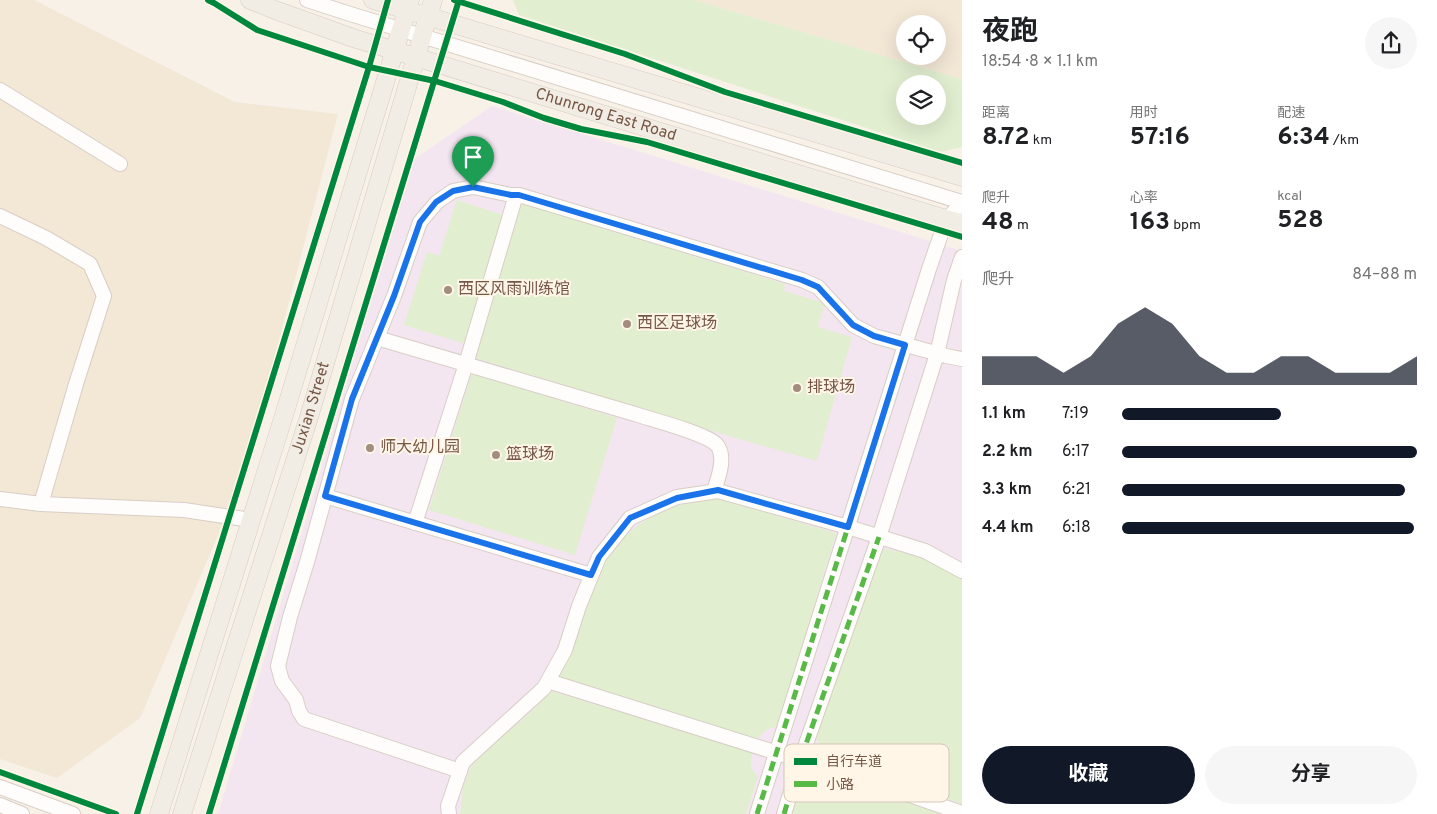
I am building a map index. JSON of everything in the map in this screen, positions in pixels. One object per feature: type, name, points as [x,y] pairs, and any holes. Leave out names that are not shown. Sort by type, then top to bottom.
[{"type":"main road","name":"Chunrong East Road","points":[[250,0],[352,38],[954,222]]},
{"type":"main road","points":[[373,0],[409,5],[428,17],[962,177]]},
{"type":"main road","name":"Juxian Street","points":[[182,814],[309,417],[433,0]]},
{"type":"main road","name":"Juxian Street","points":[[159,814],[409,5]]},
{"type":"street","points":[[307,0],[347,14],[962,202],[954,222],[929,270],[757,814]]},
{"type":"street","points":[[0,90],[120,164]]},
{"type":"street","points":[[460,771],[304,719],[299,711],[296,700],[282,681],[278,666],[290,617],[352,399],[397,288],[420,222],[436,202],[453,191],[473,187],[516,195],[802,280],[818,287],[853,325],[874,336],[962,360]]},
{"type":"street","points":[[415,523],[466,364],[516,195]]},
{"type":"street","points":[[0,216],[46,238],[90,264],[104,296],[41,504]]},
{"type":"street","points":[[806,744],[879,537],[937,354],[954,280],[962,257]]},
{"type":"street","points":[[377,338],[630,413],[708,439],[716,444],[720,450],[721,468],[714,491]]},
{"type":"street","points":[[449,814],[448,806],[463,762],[544,688],[565,650],[579,606],[599,557],[630,518],[677,498],[718,490],[925,551],[962,570]]},
{"type":"street","points":[[325,496],[591,575]]},
{"type":"street","points":[[0,499],[41,504],[184,510],[251,520]]},
{"type":"street","points":[[548,681],[784,755]]},
{"type":"street","points":[[0,787],[73,814]]},
{"type":"street","points":[[784,814],[788,802]]},
{"type":"street","points":[[930,802],[962,813]]},
{"type":"street","points":[[0,805],[22,814]]},
{"type":"shaded area","points":[[0,0],[34,0],[235,102],[338,114],[244,474],[140,718],[57,778],[0,759]]},
{"type":"shaded area","points":[[694,0],[962,0],[962,79],[915,65],[946,65],[946,15],[896,15],[896,60]]},
{"type":"shaded area","points":[[492,106],[962,251],[962,814],[218,814],[413,160]]},
{"type":"green space","points":[[513,0],[694,0],[896,60],[896,65],[915,65],[962,79],[962,147],[941,152],[519,15]]},
{"type":"green space","name":"西区风雨训练馆","points":[[457,200],[506,216],[465,344],[404,325],[427,252],[439,256]]},
{"type":"green space","name":"西区足球场","points":[[518,202],[785,284],[784,291],[825,303],[818,327],[852,337],[817,461],[742,440],[469,356]]},
{"type":"green space","name":"篮球场","points":[[472,373],[617,418],[575,555],[429,510]]},
{"type":"green space","points":[[716,498],[836,533],[778,727],[766,730],[758,739],[556,678],[567,660],[597,575],[610,551],[629,532],[662,512],[689,502]]},
{"type":"green space","points":[[873,547],[919,557],[941,566],[962,578],[962,804],[949,800],[949,744],[820,744],[814,736]]},
{"type":"green space","points":[[551,691],[752,752],[751,768],[758,777],[746,814],[460,814],[463,787],[472,765],[532,711]]},
{"type":"green space","points":[[791,802],[909,802],[947,814],[787,814]]},
{"type":"marked path","points":[[757,814],[848,527]]},
{"type":"marked path","points":[[806,744],[879,537]]},
{"type":"marked path","points":[[784,814],[788,802]]},
{"type":"cycle path","points":[[208,0],[257,30],[369,67],[435,81],[581,129],[647,142],[962,237]]},
{"type":"cycle path","points":[[137,814],[369,67],[388,0]]},
{"type":"cycle path","points":[[454,0],[625,54],[725,92],[962,163]]},
{"type":"cycle path","points":[[209,814],[459,0]]},
{"type":"cycle path","points":[[0,772],[116,814]]},
{"type":"place","name":"西区风雨训练馆","points":[[448,290]]},
{"type":"place","name":"西区足球场","points":[[627,324]]},
{"type":"place","name":"排球场","points":[[797,388]]},
{"type":"place","name":"师大幼儿园","points":[[370,448]]},
{"type":"place","name":"篮球场","points":[[496,455]]},
{"type":"route","points":[[473,187],[519,195],[802,280],[818,287],[853,325],[874,336],[905,345],[848,527],[718,490],[677,498],[630,518],[599,557],[591,575],[325,496],[352,399],[394,296],[420,222],[436,202],[453,191],[473,187]]}]
